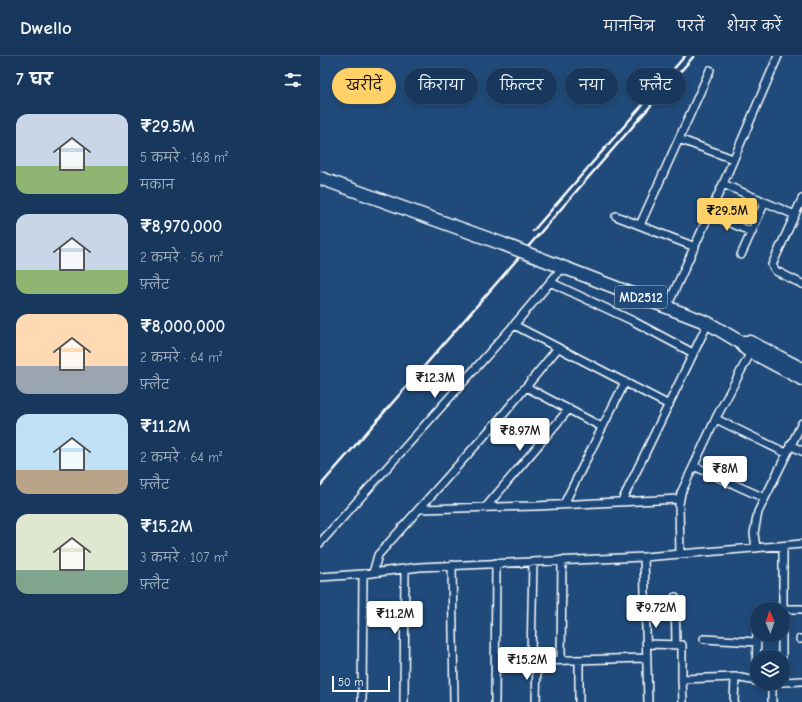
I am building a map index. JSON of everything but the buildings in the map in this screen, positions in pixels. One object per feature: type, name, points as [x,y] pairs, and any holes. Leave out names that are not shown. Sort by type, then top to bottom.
[{"type":"main road","name":"MD2512","points":[[320,178],[503,244],[708,322],[740,342],[746,349],[802,379]]},
{"type":"main road","name":"MD2512","points":[[740,342],[750,342],[802,369]]},
{"type":"street","points":[[667,307],[710,214],[778,56]]},
{"type":"street","points":[[640,225],[710,70]]},
{"type":"street","points":[[679,139],[733,159]]},
{"type":"street","points":[[723,184],[795,215]]},
{"type":"street","points":[[802,199],[772,265],[776,270],[802,284]]},
{"type":"street","points":[[741,255],[765,202]]},
{"type":"street","points":[[710,214],[752,232]]},
{"type":"street","points":[[616,216],[695,247]]},
{"type":"street","points":[[320,543],[514,325],[563,267]]},
{"type":"street","points":[[550,282],[633,321],[693,353]]},
{"type":"street","points":[[622,501],[708,322]]},
{"type":"street","points":[[514,325],[669,405]]},
{"type":"street","points":[[373,573],[378,555],[420,509],[558,348]]},
{"type":"street","points":[[680,554],[679,499],[716,419],[751,352]]},
{"type":"street","points":[[564,504],[625,382]]},
{"type":"street","points":[[526,387],[602,427]]},
{"type":"street","points":[[486,507],[569,409]]},
{"type":"street","points":[[716,419],[786,453]]},
{"type":"street","points":[[756,548],[755,525],[764,498],[802,423]]},
{"type":"street","points":[[790,445],[802,451]]},
{"type":"street","points":[[694,466],[764,498]]},
{"type":"street","points":[[420,509],[679,499]]},
{"type":"street","points":[[320,577],[452,565],[644,557],[802,544]]},
{"type":"street","points":[[783,546],[783,609],[802,609]]},
{"type":"street","points":[[644,557],[648,702]]},
{"type":"street","points":[[561,660],[562,560]]},
{"type":"street","points":[[532,562],[531,656],[537,661],[647,658]]},
{"type":"street","points":[[495,702],[496,563]]},
{"type":"street","points":[[452,565],[454,702]]},
{"type":"street","points":[[404,702],[405,569]]},
{"type":"street","points":[[362,702],[363,574]]},
{"type":"street","points":[[675,597],[676,644]]},
{"type":"street","points":[[704,639],[750,642]]},
{"type":"street","points":[[757,642],[757,650]]},
{"type":"street","points":[[647,644],[682,645],[683,702]]},
{"type":"street","points":[[579,660],[579,702]]},
{"type":"street","points":[[536,702],[537,661]]},
{"type":"street","points":[[682,679],[735,677],[750,680]]},
{"type":"street","points":[[734,702],[735,677]]},
{"type":"street","points":[[790,682],[802,681]]},
{"type":"street","points":[[772,690],[772,702]]},
{"type":"railway","points":[[533,231],[685,56]]},
{"type":"railway","points":[[320,486],[694,56]]}]
